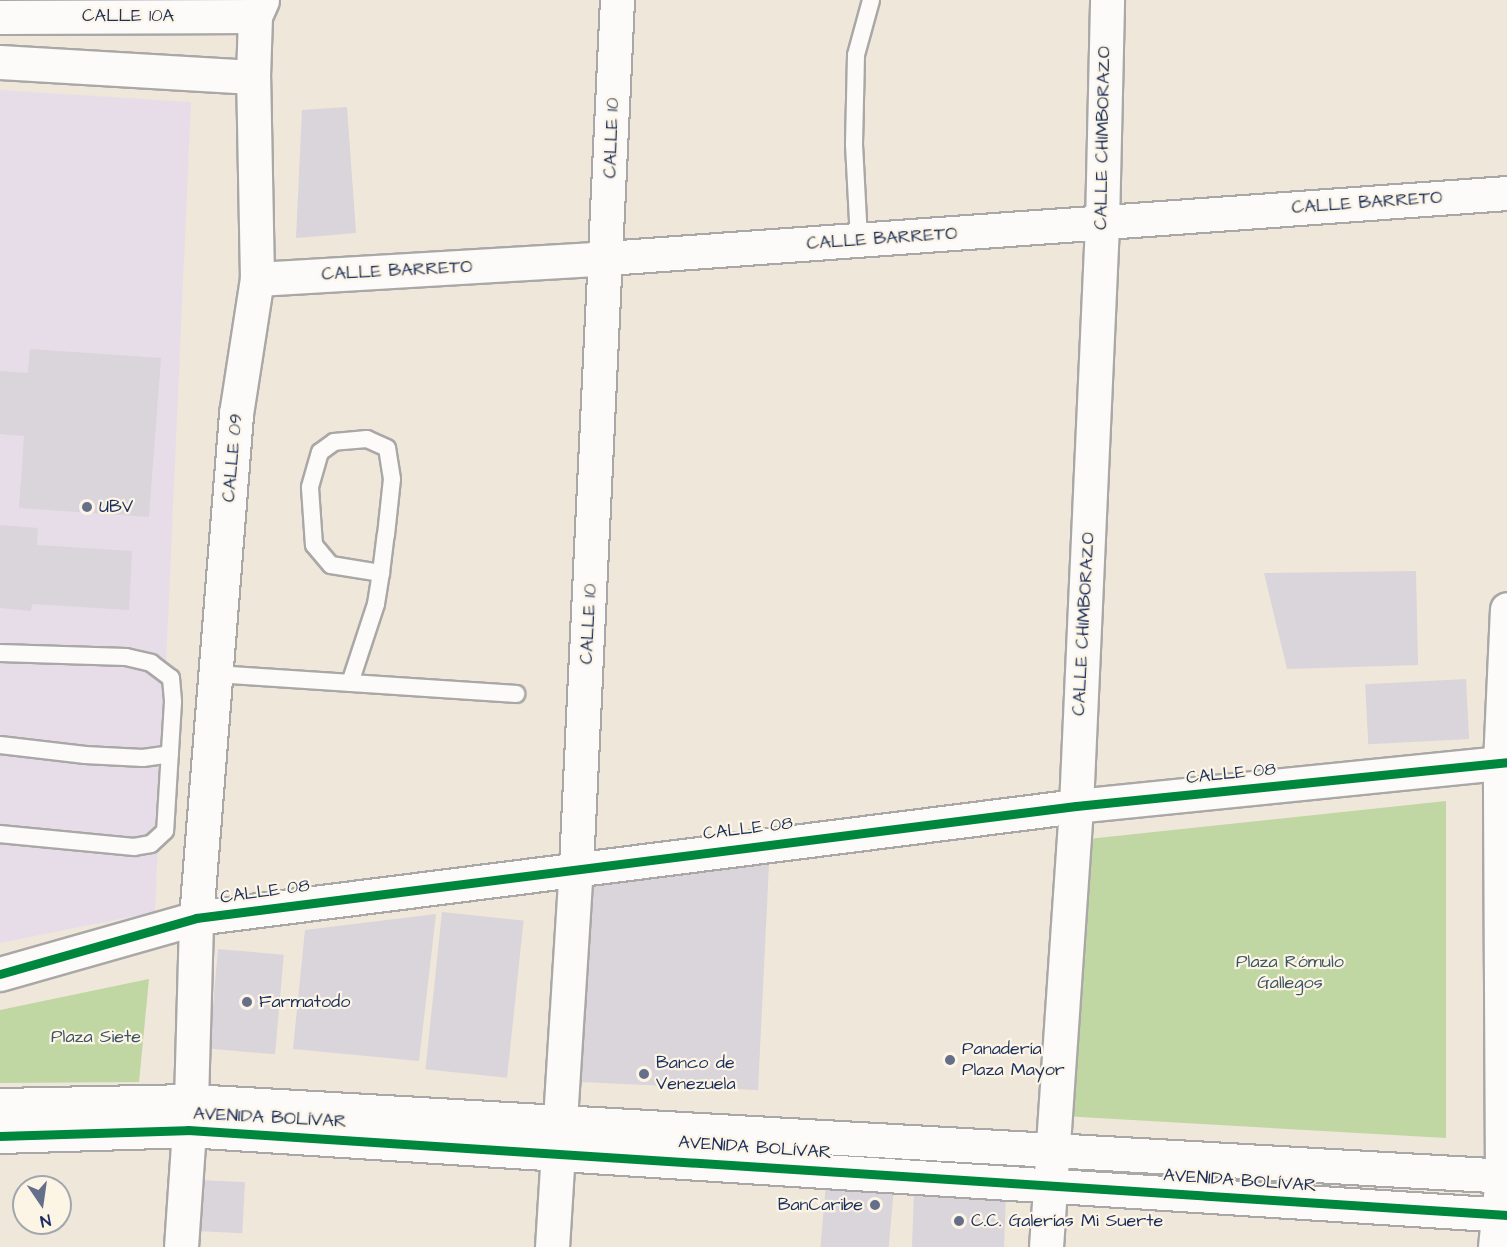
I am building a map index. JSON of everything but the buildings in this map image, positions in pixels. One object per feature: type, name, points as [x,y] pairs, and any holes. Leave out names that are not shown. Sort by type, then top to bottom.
[{"type":"street","name":"CALLE 10","points":[[552,1247],[576,866],[607,258],[617,0]]},
{"type":"street","name":"CALLE CHIMBORAZO","points":[[1046,1247],[1076,806],[1102,224],[1107,0]]},
{"type":"street","name":"CALLE 10A","points":[[0,17],[258,8]]},
{"type":"street","name":"CALLE 09","points":[[181,1247],[190,1115],[196,918],[236,414],[257,279],[253,77],[258,8]]},
{"type":"street","points":[[0,62],[253,77]]},
{"type":"street","name":"CALLE BARRETO","points":[[257,279],[1102,224],[1507,193]]},
{"type":"street","points":[[1495,1247],[1502,1214],[1505,1176],[1504,762],[1507,609]]},
{"type":"street","name":"CALLE 08","points":[[0,974],[196,918],[576,866],[1076,806],[1504,762]]},
{"type":"street","name":"AVENIDA BOLÍVAR","points":[[0,1105],[560,1137],[1051,1150],[1505,1176]]},
{"type":"street","name":"AVENIDA BOLÍVAR","points":[[0,1136],[190,1115]]},
{"type":"street","name":"AVENIDA BOLÍVAR","points":[[560,1137],[1050,1185],[1502,1214]]},
{"type":"lane","points":[[859,240],[854,144],[856,55],[871,0]]},
{"type":"lane","points":[[350,683],[376,603],[381,573],[392,478],[387,448],[367,439],[334,442],[320,452],[310,488],[314,545],[331,565],[381,573]]},
{"type":"lane","points":[[0,653],[126,657],[151,663],[171,678],[170,754],[165,831],[151,844],[134,847],[0,834]]},
{"type":"lane","points":[[216,674],[516,694]]},
{"type":"lane","points":[[0,745],[85,755],[143,758],[170,754]]},
{"type":"shaded area","name":"UBV","points":[[0,90],[191,102],[155,912],[0,943]]},
{"type":"green space","name":"Plaza Rómulo Gallegos","points":[[1446,801],[1446,1138],[1045,1115],[1069,841]]},
{"type":"green space","name":"Plaza Siete","points":[[149,979],[139,1082],[0,1083],[0,1010]]},
{"type":"cycle path","points":[[0,974],[196,918],[1076,806],[1507,762]]},
{"type":"cycle path","points":[[0,1136],[188,1130],[1507,1215]]},
{"type":"place","name":"UBV","points":[[87,507]]},
{"type":"place","name":"Farmatodo","points":[[247,1002]]},
{"type":"place","name":"Panadería Plaza Mayor","points":[[950,1060]]},
{"type":"place","name":"Banco de Venezuela","points":[[644,1074]]},
{"type":"place","name":"BanCaribe","points":[[875,1205]]},
{"type":"place","name":"C.C. Galerías Mi Suerte","points":[[959,1221]]}]
